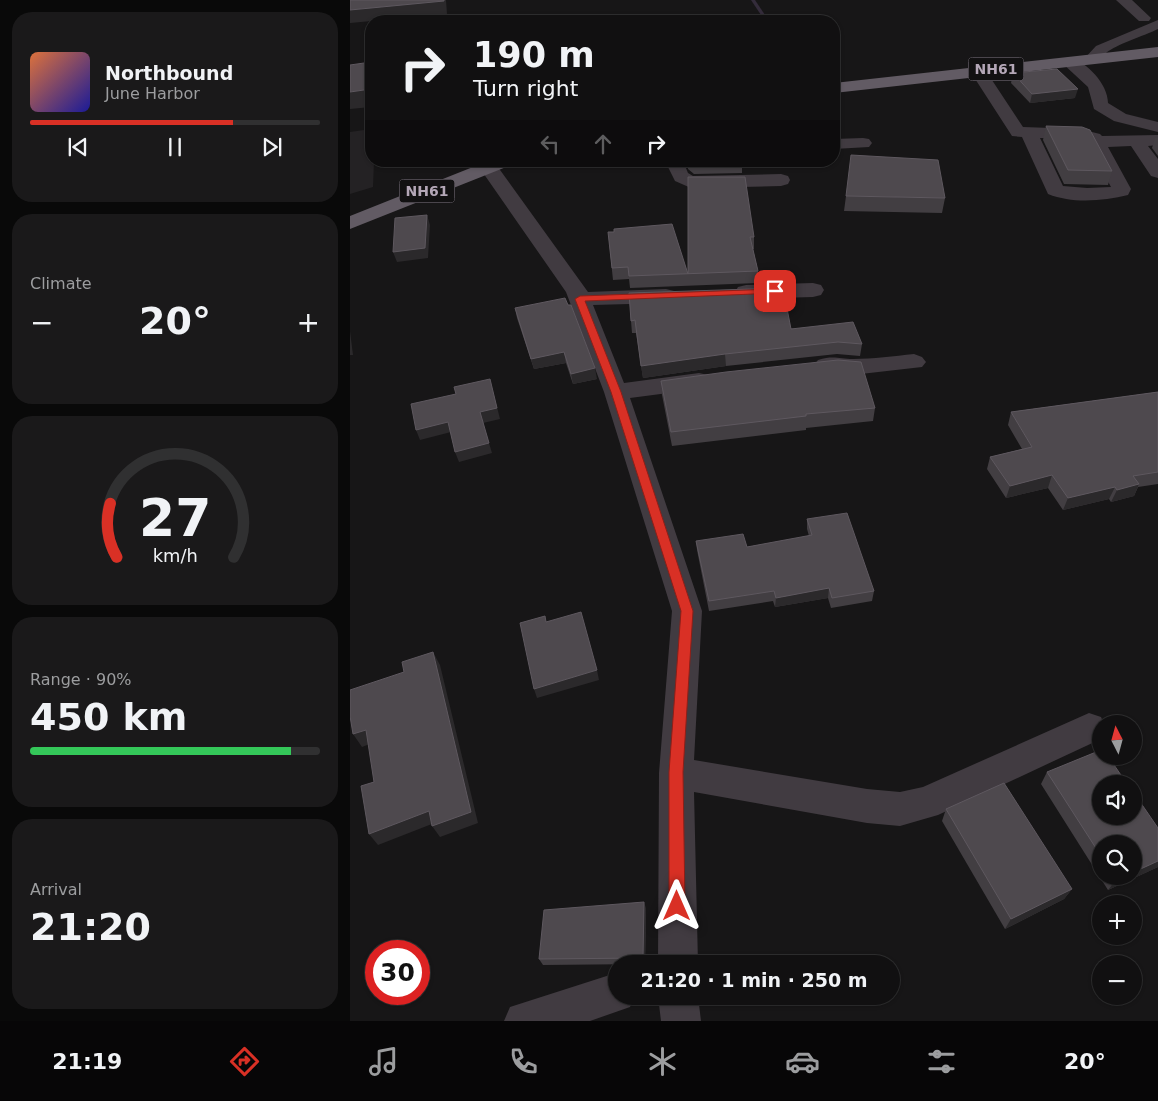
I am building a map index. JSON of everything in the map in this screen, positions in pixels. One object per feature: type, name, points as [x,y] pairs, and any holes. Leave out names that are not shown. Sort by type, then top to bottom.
[{"type":"highway","name":"NH61","points":[[840,87],[1158,52]]},
{"type":"highway","name":"NH61","points":[[350,223],[489,167]]},
{"type":"street","points":[[1092,59],[1108,46],[1151,21],[1123,0]]},
{"type":"street","points":[[1069,62],[1098,88],[1101,95],[1100,105],[1110,114],[1124,120],[1158,127]]},
{"type":"street","points":[[978,71],[1014,129],[1018,132],[1029,134],[1087,134],[1094,138],[1122,189],[1121,191],[1062,193],[1055,190],[1029,134]]},
{"type":"street","points":[[1097,142],[1158,140]]},
{"type":"street","points":[[1136,141],[1158,172]]},
{"type":"street","points":[[840,144],[863,144]]},
{"type":"street","points":[[498,167],[580,299],[616,392],[687,611],[676,772],[678,955]]},
{"type":"street","points":[[676,167],[680,177],[691,182],[781,180]]},
{"type":"street","points":[[724,293],[813,290]]},
{"type":"street","points":[[580,299],[685,295]]},
{"type":"street","points":[[800,368],[837,364],[852,367],[914,362]]},
{"type":"street","points":[[616,392],[718,378]]},
{"type":"street","points":[[676,772],[867,806],[900,809],[926,803],[1089,728]]},
{"type":"street","points":[[524,1021],[608,995]]},
{"type":"street","points":[[679,1005],[681,1021]]},
{"type":"shaded area","points":[[365,130],[365,167],[374,167],[373,187],[350,194],[350,132]]},
{"type":"building","points":[[350,0],[444,0],[444,1],[350,10]]},
{"type":"building","points":[[365,63],[365,90],[350,92],[350,65]]},
{"type":"building","points":[[1057,69],[1078,89],[1032,94],[1013,73]]},
{"type":"building","points":[[1046,126],[1082,127],[1090,130],[1112,171],[1068,170]]},
{"type":"building","points":[[851,155],[938,160],[945,198],[846,196]]},
{"type":"building","points":[[688,177],[745,177],[754,237],[750,237],[758,271],[688,274]]},
{"type":"building","points":[[427,215],[425,248],[393,252],[395,218]]},
{"type":"building","points":[[672,224],[688,274],[629,276],[628,267],[612,268],[608,232],[614,232],[614,229]]},
{"type":"building","points":[[783,288],[791,329],[853,322],[862,344],[838,342],[725,354],[641,366],[635,320],[631,321],[629,293]]},
{"type":"building","points":[[565,298],[568,305],[571,305],[595,368],[571,374],[564,352],[531,359],[515,308]]},
{"type":"building","points":[[838,360],[861,362],[875,408],[806,414],[806,416],[671,432],[661,381]]},
{"type":"building","points":[[490,379],[497,408],[480,412],[489,443],[455,452],[448,422],[416,430],[411,404],[456,394],[454,387]]},
{"type":"building","points":[[1158,392],[1158,472],[1133,476],[1139,484],[1117,490],[1115,487],[1068,498],[1052,475],[1010,486],[990,457],[1032,447],[1011,412]]},
{"type":"building","points":[[847,513],[874,591],[832,598],[829,588],[776,598],[774,591],[709,601],[696,541],[743,534],[747,547],[812,535],[807,519]]},
{"type":"building","points":[[581,612],[597,670],[534,689],[520,623],[545,616],[546,622]]},
{"type":"building","points":[[433,652],[471,812],[432,826],[429,811],[369,834],[361,786],[374,782],[366,730],[353,734],[350,716],[350,690],[404,672],[402,662]]},
{"type":"building","points":[[1092,754],[1092,765],[1114,765],[1121,775],[1092,775],[1092,825],[1142,825],[1142,805],[1158,828],[1158,861],[1142,868],[1142,835],[1092,835],[1092,842],[1047,772]]},
{"type":"building","points":[[1004,783],[1072,889],[1011,919],[946,809]]},
{"type":"building","points":[[644,902],[643,955],[608,955],[608,958],[539,959],[544,910]]},
{"type":"waterway","points":[[753,0],[763,15]]},
{"type":"route","points":[[677,906],[676,772],[687,611],[616,392],[580,299],[775,291]]}]
